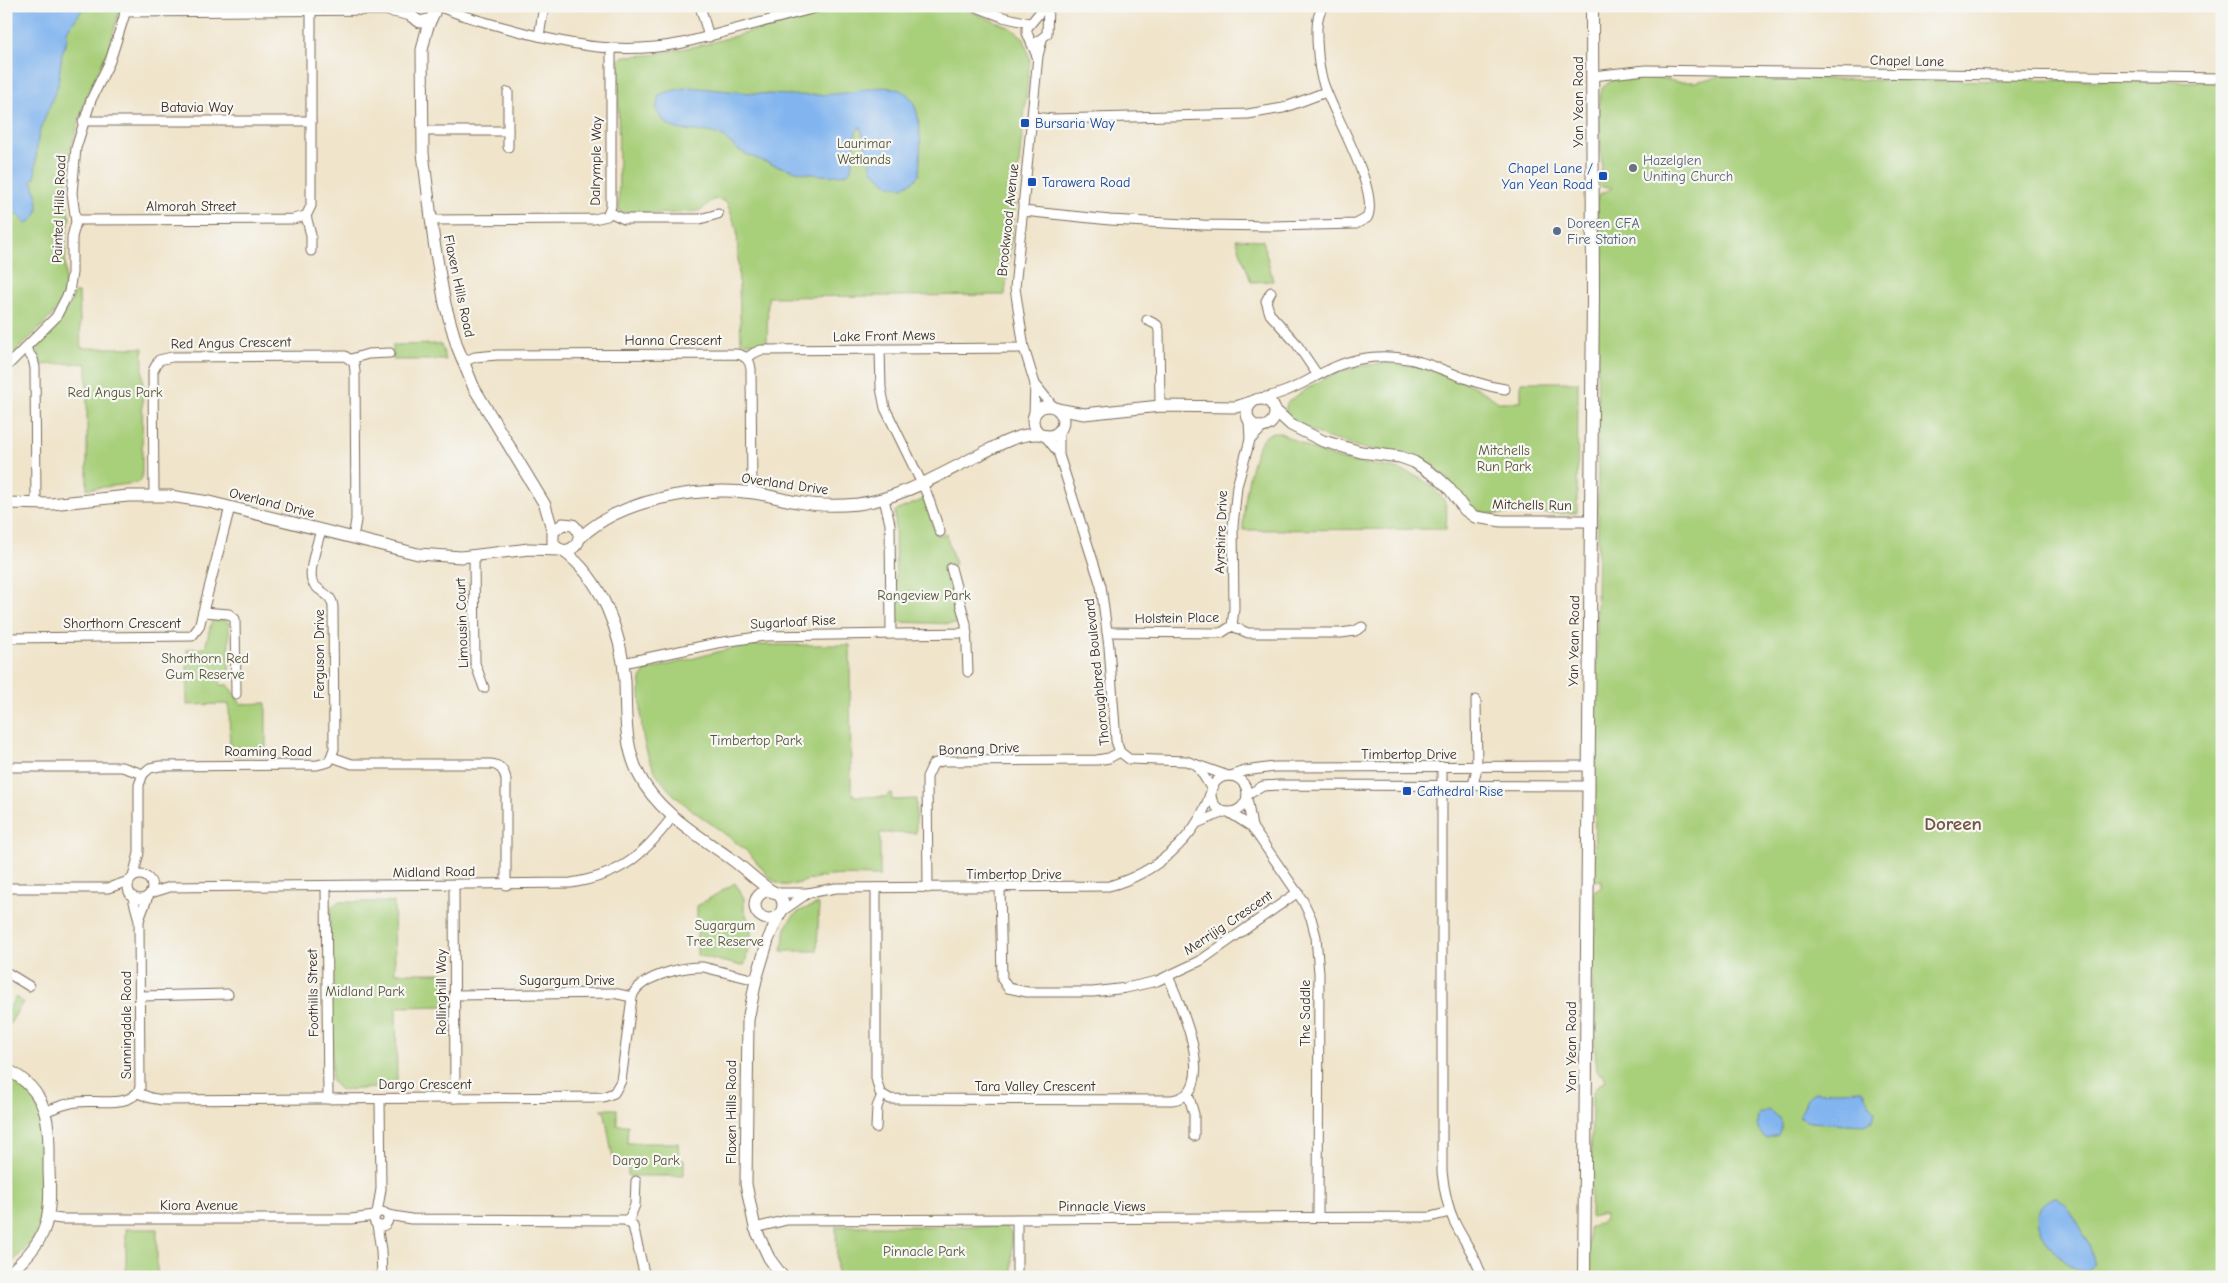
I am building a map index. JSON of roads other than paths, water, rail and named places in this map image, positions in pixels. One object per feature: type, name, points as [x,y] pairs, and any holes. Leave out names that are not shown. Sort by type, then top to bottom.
[{"type":"main road","name":"Yan Yean Road","points":[[1584,1277],[1587,766],[1591,521],[1592,6]]},
{"type":"street","points":[[539,36],[544,6]]},
{"type":"street","points":[[700,6],[710,37]]},
{"type":"street","points":[[125,9],[386,10],[409,12],[420,22],[434,12],[457,15],[582,46],[611,50],[661,47],[710,37],[823,6]]},
{"type":"street","points":[[974,6],[1002,17],[1031,22],[1042,20],[1048,27]]},
{"type":"street","points":[[1002,17],[1035,40],[1042,40],[1047,34],[1047,6]]},
{"type":"street","points":[[1038,56],[1028,35],[1031,22],[1047,6]]},
{"type":"street","points":[[1023,211],[1110,220],[1203,225],[1356,224],[1362,221],[1370,213],[1367,188],[1326,92],[1318,55],[1317,21],[1322,6]]},
{"type":"street","name":"Painted Hills Road","points":[[6,367],[56,317],[67,298],[71,281],[72,237],[76,220],[72,202],[73,170],[84,121],[91,100],[110,61],[125,9]]},
{"type":"street","points":[[311,11],[311,206],[306,216],[311,235],[311,251]]},
{"type":"street","name":"Flaxen Hills Road","points":[[409,12],[418,29],[422,50],[422,131],[426,182],[445,304],[463,362],[482,402],[545,505],[552,533]]},
{"type":"street","name":"Flaxen Hills Road","points":[[422,50],[426,29],[434,12]]},
{"type":"street","name":"Brookwood Avenue","points":[[1034,416],[1035,384],[1024,348],[1015,288],[1038,56],[1042,40]]},
{"type":"street","name":"Dalrymple Way","points":[[431,220],[594,219],[602,218],[609,212],[611,200],[611,50]]},
{"type":"street","name":"Chapel Lane","points":[[1593,76],[1646,70],[2222,78]]},
{"type":"street","points":[[508,92],[508,147]]},
{"type":"street","points":[[1033,117],[1248,114],[1283,108],[1326,92]]},
{"type":"street","name":"Batavia Way","points":[[84,121],[311,121]]},
{"type":"street","points":[[422,131],[508,131]]},
{"type":"street","points":[[609,212],[624,219],[700,219],[718,214]]},
{"type":"street","name":"Almorah Street","points":[[76,220],[293,219],[306,216]]},
{"type":"street","points":[[1271,292],[1266,301],[1267,309],[1296,343],[1317,374]]},
{"type":"street","points":[[1147,320],[1157,325],[1159,330],[1160,406]]},
{"type":"street","points":[[24,348],[34,359],[35,368],[36,504]]},
{"type":"street","name":"Lake Front Mews","points":[[748,358],[761,350],[1024,348]]},
{"type":"street","points":[[880,349],[881,388],[885,408],[922,483],[940,532]]},
{"type":"street","name":"Red Angus Crescent","points":[[154,495],[153,371],[159,360],[172,357],[270,356],[345,356],[351,359],[368,354],[390,353]]},
{"type":"street","name":"Hanna Crescent","points":[[463,362],[483,356],[507,355],[736,354],[748,358]]},
{"type":"street","points":[[1223,408],[1240,414],[1253,425],[1265,426],[1274,420],[1280,399],[1288,391],[1317,374],[1360,359],[1400,357],[1420,361],[1488,386],[1505,390]]},
{"type":"street","points":[[748,358],[751,369],[752,492]]},
{"type":"street","points":[[351,359],[355,366],[356,520],[353,538]]},
{"type":"street","name":"Brookwood Avenue","points":[[1035,384],[1055,409]]},
{"type":"street","points":[[1084,414],[1072,419],[1055,434],[1043,435],[1034,427],[1034,416],[1045,407],[1084,414],[1160,406],[1223,408],[1236,407],[1288,391]]},
{"type":"street","points":[[1249,420],[1247,410],[1256,400],[1270,400],[1276,410]]},
{"type":"street","points":[[1055,409],[1062,417],[1060,429]]},
{"type":"street","name":"Mitchells Run","points":[[1276,410],[1291,425],[1323,441],[1343,447],[1400,457],[1414,462],[1437,477],[1448,487],[1465,510],[1475,517],[1502,521],[1591,521]]},
{"type":"street","name":"Overland Drive","points":[[1014,438],[1034,416]]},
{"type":"street","name":"Ayrshire Drive","points":[[1232,626],[1234,609],[1234,504],[1242,464],[1250,440],[1249,420]]},
{"type":"street","name":"Mitchells Run","points":[[1265,426],[1291,425]]},
{"type":"street","name":"Ayrshire Drive","points":[[1250,440],[1265,426]]},
{"type":"street","name":"Thoroughbred Boulevard","points":[[1060,429],[1059,455],[1101,586],[1115,728],[1120,752],[1129,759],[1178,760],[1196,764],[1214,773],[1229,776]]},
{"type":"street","name":"Overland Drive","points":[[579,540],[602,521],[636,506],[688,494],[724,491],[752,492],[797,502],[836,506],[884,499],[922,483],[1014,438],[1043,435]]},
{"type":"street","name":"Thoroughbred Boulevard","points":[[1043,435],[1059,455]]},
{"type":"street","name":"Overland Drive","points":[[6,503],[68,503],[154,495],[191,499],[230,507],[418,554],[474,556],[529,549],[561,550]]},
{"type":"street","points":[[884,499],[890,530],[891,633]]},
{"type":"street","name":"Flaxen Hills Road","points":[[545,505],[570,524]]},
{"type":"street","name":"Shorthorn Crescent","points":[[6,638],[188,637],[197,631],[230,507]]},
{"type":"street","name":"Overland Drive","points":[[570,524],[602,521]]},
{"type":"street","points":[[583,567],[552,543],[552,533],[558,525],[570,524],[578,531],[583,567],[607,610],[623,664],[626,728],[634,764],[647,788],[672,816],[782,899],[780,913],[772,919],[761,917]]},
{"type":"street","name":"Ferguson Drive","points":[[321,530],[311,573],[315,586],[330,596],[333,607],[334,749],[332,757]]},
{"type":"street","name":"Overland Drive","points":[[529,549],[542,542],[552,533]]},
{"type":"street","points":[[561,550],[573,549],[579,540]]},
{"type":"street","name":"Limousin Court","points":[[474,556],[475,664],[484,688]]},
{"type":"street","points":[[951,568],[967,633],[968,672]]},
{"type":"street","points":[[203,612],[229,614],[235,620],[236,694]]},
{"type":"street","name":"Holstein Place","points":[[1107,632],[1221,633],[1232,626],[1248,633],[1332,634],[1348,633],[1362,627]]},
{"type":"street","name":"Sugarloaf Rise","points":[[623,664],[717,643],[764,636],[967,633]]},
{"type":"street","points":[[1473,785],[1477,768],[1476,700]]},
{"type":"street","name":"Bonang Drive","points":[[928,888],[927,777],[933,764],[942,761],[1096,760],[1108,758],[1120,752]]},
{"type":"street","name":"Roaming Road","points":[[143,774],[150,768],[160,766],[322,765],[332,757],[352,764],[491,764],[498,766],[505,776],[506,885]]},
{"type":"street","points":[[1196,764],[1210,791],[1214,806],[1227,812],[1241,808],[1247,796],[1257,788],[1270,785],[1588,786]]},
{"type":"street","name":"Timbertop Drive","points":[[1229,776],[1252,770],[1274,768],[1587,766]]},
{"type":"street","points":[[6,767],[122,767],[143,774],[139,785],[139,853],[127,888],[131,896]]},
{"type":"street","points":[[1442,768],[1442,1172],[1445,1195],[1450,1212],[1471,1250],[1482,1277]]},
{"type":"street","points":[[1210,791],[1217,780],[1229,776],[1241,780],[1247,789],[1247,796]]},
{"type":"street","name":"Timbertop Drive","points":[[775,892],[808,893],[836,888],[1108,886],[1130,880],[1166,857],[1197,823],[1206,806],[1210,791]]},
{"type":"street","name":"The Saddle","points":[[1247,796],[1252,827]]},
{"type":"street","name":"Timbertop Drive","points":[[1197,823],[1227,812]]},
{"type":"street","name":"The Saddle","points":[[1227,812],[1252,827],[1298,892],[1311,918],[1318,954],[1318,1218]]},
{"type":"street","name":"Midland Road","points":[[148,879],[170,887],[571,883],[603,877],[617,870],[645,851],[672,816]]},
{"type":"street","points":[[6,888],[108,888],[141,900],[149,895],[148,879],[139,853]]},
{"type":"street","points":[[745,870],[756,899],[756,911],[761,917],[768,940]]},
{"type":"street","points":[[108,888],[140,875],[148,879]]},
{"type":"street","name":"Rollinghill Way","points":[[454,885],[455,1098]]},
{"type":"street","name":"Foothills Street","points":[[326,886],[328,1099]]},
{"type":"street","name":"Midland Road","points":[[149,895],[170,887]]},
{"type":"street","points":[[876,888],[876,1078],[878,1090],[882,1095],[877,1107],[876,1128]]},
{"type":"street","name":"Merrijig Crescent","points":[[1000,888],[1000,972],[1004,984],[1008,988],[1027,992],[1110,990],[1140,985],[1168,976],[1208,956],[1298,892]]},
{"type":"street","points":[[756,899],[765,891],[775,892]]},
{"type":"street","name":"Timbertop Drive","points":[[780,913],[808,893]]},
{"type":"street","name":"Sunningdale Road","points":[[139,920],[149,895]]},
{"type":"street","name":"Sunningdale Road","points":[[46,1111],[79,1101],[128,1100],[138,1093],[141,1077],[139,920],[131,896]]},
{"type":"street","name":"Flaxen Hills Road","points":[[780,913],[768,940],[756,980],[746,1037],[746,1184],[755,1228],[769,1258],[783,1277]]},
{"type":"street","name":"Sugargum Drive","points":[[455,995],[613,993],[632,997],[636,989],[649,979],[694,966],[703,966],[756,980]]},
{"type":"street","points":[[6,972],[29,986]]},
{"type":"street","points":[[1168,976],[1193,1042],[1194,1082],[1188,1094],[1194,1114],[1194,1136]]},
{"type":"street","points":[[140,996],[228,994]]},
{"type":"street","name":"Dargo Crescent","points":[[138,1093],[162,1100],[597,1097],[614,1093],[620,1081],[632,997]]},
{"type":"street","points":[[6,1069],[31,1087],[46,1111],[49,1131],[47,1216],[42,1232],[33,1249],[6,1277]]},
{"type":"street","name":"Tara Valley Crescent","points":[[882,1095],[895,1100],[1172,1100],[1180,1099],[1188,1094]]},
{"type":"street","points":[[380,1099],[382,1277]]},
{"type":"street","points":[[636,1182],[635,1205],[628,1222],[634,1229],[645,1277]]},
{"type":"street","name":"Pinnacle Views","points":[[755,1228],[787,1220],[1430,1217],[1450,1212]]},
{"type":"street","name":"Kiora Avenue","points":[[47,1216],[61,1218],[621,1219],[628,1222]]},
{"type":"street","points":[[1016,1220],[1017,1277]]},
{"type":"water","points":[[6,6],[85,6],[67,31],[58,85],[40,130],[37,144],[35,178],[32,179],[38,210],[32,220],[26,224],[18,214],[12,214],[6,219]]},
{"type":"water","points":[[689,87],[799,95],[842,93],[880,87],[899,90],[909,96],[917,112],[920,134],[919,175],[914,181],[902,187],[889,185],[872,170],[860,126],[856,132],[851,169],[848,173],[837,175],[809,173],[778,166],[740,151],[719,135],[710,132],[676,129],[662,119],[656,109],[659,95]]},
{"type":"water","points":[[1862,1090],[1875,1113],[1871,1122],[1865,1125],[1808,1122],[1799,1117],[1807,1099],[1815,1092]]},
{"type":"water","points":[[1768,1110],[1779,1118],[1782,1126],[1778,1135],[1767,1138],[1759,1131],[1757,1121],[1759,1114]]},
{"type":"water","points":[[2057,1198],[2063,1202],[2075,1218],[2090,1248],[2094,1264],[2086,1271],[2074,1267],[2062,1259],[2043,1236],[2039,1223],[2039,1211],[2045,1202]]},
{"type":"place","name":"Bursaria Way","points":[[1025,123]]},
{"type":"place","name":"Hazelglen Uniting Church","points":[[1633,168]]},
{"type":"place","name":"Chapel Lane / Yan Yean Road","points":[[1603,176]]},
{"type":"place","name":"Tarawera Road","points":[[1032,182]]},
{"type":"place","name":"Doreen CFA Fire Station","points":[[1557,231]]},
{"type":"place","name":"Cathedral Rise","points":[[1407,791]]},
{"type":"district","name":"Doreen","points":[[1953,824]]},
{"type":"park label","name":"Laurimar Wetlands","points":[[864,152]]},
{"type":"park label","name":"Red Angus Park","points":[[115,392]]},
{"type":"park label","name":"Mitchells Run Park","points":[[1504,458]]},
{"type":"park label","name":"Rangeview Park","points":[[924,595]]},
{"type":"park label","name":"Shorthorn Red Gum Reserve","points":[[205,666]]},
{"type":"park label","name":"Timbertop Park","points":[[756,740]]},
{"type":"park label","name":"Sugargum Tree Reserve","points":[[725,934]]},
{"type":"park label","name":"Midland Park","points":[[365,991]]},
{"type":"park label","name":"Dargo Park","points":[[646,1160]]},
{"type":"park label","name":"Pinnacle Park","points":[[924,1251]]}]
